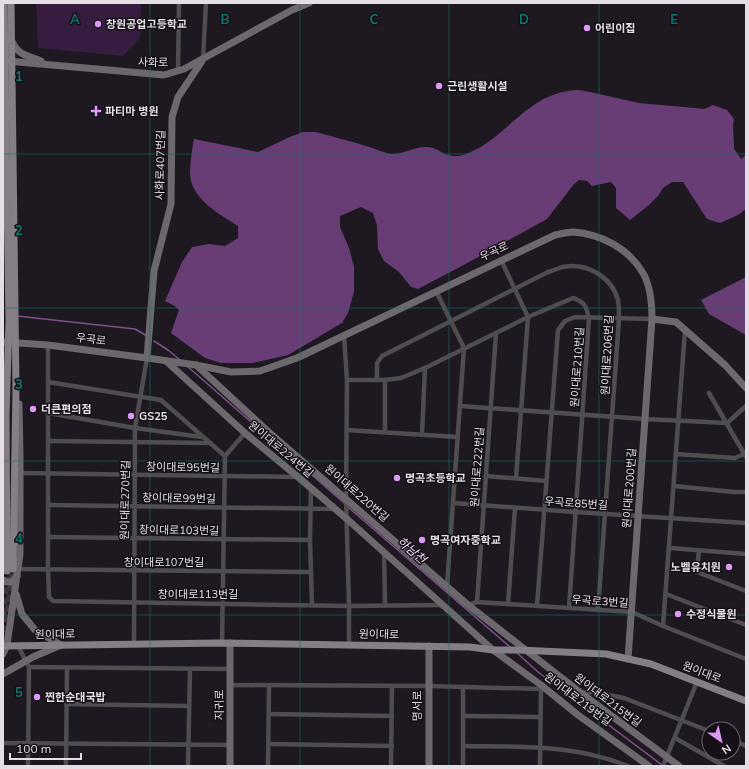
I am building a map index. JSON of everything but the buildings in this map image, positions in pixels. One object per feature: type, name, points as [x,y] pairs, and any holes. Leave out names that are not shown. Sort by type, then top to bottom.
[{"type":"main road","points":[[4,3],[8,61],[12,309]]},
{"type":"main road","points":[[11,3],[11,38],[8,61],[12,73],[12,322],[7,352],[7,389],[13,571]]},
{"type":"main road","points":[[9,342],[16,387],[13,571]]},
{"type":"main road","name":"원이대로","points":[[5,645],[230,643],[470,647],[495,650],[606,654],[651,664],[746,701]]},
{"type":"street","points":[[178,72],[179,3]]},
{"type":"street","points":[[203,59],[206,3]]},
{"type":"street","name":"사화로","points":[[8,61],[164,75],[178,72],[308,3]]},
{"type":"street","points":[[11,38],[16,49],[20,53],[48,64]]},
{"type":"street","name":"사화로407번길","points":[[147,358],[154,271],[171,204],[172,118],[178,98],[203,59]]},
{"type":"street","points":[[12,73],[19,66],[48,64]]},
{"type":"street","name":"우곡로","points":[[9,342],[48,345],[147,358],[231,372],[260,371],[297,358],[555,235],[572,232],[592,235],[612,242],[626,253],[643,274],[651,299],[652,319]]},
{"type":"street","points":[[501,260],[528,317],[516,478]]},
{"type":"street","name":"원이대로206번길","points":[[377,379],[377,363],[382,356],[548,272],[564,267],[583,267],[597,273],[611,285],[618,300],[619,319],[598,610]]},
{"type":"street","points":[[436,291],[464,348],[447,586]]},
{"type":"street","name":"원이대로210번길","points":[[347,380],[385,380],[401,378],[425,368],[528,317],[573,298],[581,300],[587,307],[589,318],[569,608]]},
{"type":"street","points":[[537,606],[558,330],[565,321],[575,317],[652,319],[676,322],[725,365],[746,388]]},
{"type":"street","name":"원이대로200번길","points":[[628,659],[652,319]]},
{"type":"street","points":[[663,626],[685,330]]},
{"type":"street","name":"원이대로222번길","points":[[477,602],[496,333]]},
{"type":"street","points":[[344,335],[347,380],[346,500],[349,645]]},
{"type":"street","points":[[48,345],[48,569]]},
{"type":"street","name":"원이대로270번길","points":[[134,644],[135,428],[147,358]]},
{"type":"street","name":"원이대로224번길","points":[[168,361],[245,433],[335,509],[347,517],[384,552],[495,650]]},
{"type":"street","name":"원이대로220번길","points":[[194,365],[346,500],[522,650]]},
{"type":"street","points":[[422,434],[425,368]]},
{"type":"street","points":[[385,380],[385,432]]},
{"type":"street","points":[[48,382],[161,400],[224,456]]},
{"type":"street","points":[[3,580],[6,582],[12,582],[13,571],[20,554],[19,399],[16,387]]},
{"type":"street","points":[[3,397],[7,389]]},
{"type":"street","points":[[676,454],[735,458],[745,455],[709,393]]},
{"type":"street","points":[[460,406],[612,416],[645,420],[727,423],[746,406]]},
{"type":"street","points":[[48,413],[135,428],[203,437]]},
{"type":"street","points":[[347,430],[458,437]]},
{"type":"street","points":[[222,644],[224,456],[245,433]]},
{"type":"street","points":[[48,441],[210,443]]},
{"type":"street","name":"창이대로95번길","points":[[20,473],[298,477]]},
{"type":"street","points":[[486,476],[546,481]]},
{"type":"street","points":[[486,476],[546,481]]},
{"type":"street","points":[[674,486],[746,492]]},
{"type":"street","points":[[311,488],[310,540],[312,605]]},
{"type":"street","name":"우곡로85번길","points":[[453,503],[746,523]]},
{"type":"street","name":"창이대로99번길","points":[[48,505],[335,509]]},
{"type":"street","points":[[508,604],[515,508]]},
{"type":"street","name":"창이대로103번길","points":[[48,537],[310,540]]},
{"type":"street","points":[[670,548],[746,554]]},
{"type":"street","points":[[699,550],[697,572],[746,591]]},
{"type":"street","points":[[384,552],[385,605]]},
{"type":"street","name":"창이대로107번길","points":[[13,571],[48,569],[311,572]]},
{"type":"street","name":"창이대로113번길","points":[[48,569],[49,597],[53,601],[349,606]]},
{"type":"street","points":[[13,571],[15,590],[22,614],[35,630],[61,645]]},
{"type":"street","points":[[3,654],[15,590]]},
{"type":"street","points":[[666,594],[746,625]]},
{"type":"street","name":"우곡로3번길","points":[[468,605],[477,602],[632,612],[746,659]]},
{"type":"street","points":[[349,606],[444,605]]},
{"type":"street","name":"지귀로","points":[[230,643],[230,766]]},
{"type":"street","points":[[3,674],[27,664],[61,645]]},
{"type":"street","points":[[18,646],[27,664],[28,766]]},
{"type":"street","name":"명서로","points":[[429,646],[429,766]]},
{"type":"street","name":"원이대로219번길","points":[[495,650],[540,687],[649,766]]},
{"type":"street","name":"원이대로215번길","points":[[522,650],[666,758],[679,766]]},
{"type":"street","points":[[27,664],[67,668],[230,669]]},
{"type":"street","points":[[66,766],[67,668]]},
{"type":"street","points":[[188,766],[190,669]]},
{"type":"street","points":[[663,766],[697,682]]},
{"type":"street","points":[[230,685],[540,687],[540,766]]},
{"type":"street","points":[[268,766],[269,685]]},
{"type":"street","points":[[391,766],[392,686]]},
{"type":"street","points":[[463,687],[463,766]]},
{"type":"street","points":[[581,693],[593,692],[624,698],[701,728]]},
{"type":"street","points":[[66,704],[189,706]]},
{"type":"street","points":[[269,714],[392,716]]},
{"type":"street","points":[[463,716],[540,717]]},
{"type":"street","points":[[675,738],[724,766]]},
{"type":"street","points":[[3,743],[230,745]]},
{"type":"street","points":[[269,744],[392,746]]},
{"type":"street","points":[[463,746],[540,747],[573,750],[609,758],[628,766]]},
{"type":"shaded area","points":[[36,3],[141,3],[140,38],[123,56],[38,48]]},
{"type":"shaded area","points":[[578,90],[639,103],[705,109],[713,105],[727,110],[734,119],[734,149],[741,159],[746,155],[746,209],[738,215],[720,223],[707,219],[683,182],[672,182],[663,188],[658,196],[649,205],[630,220],[616,208],[616,188],[611,182],[592,186],[587,181],[579,180],[574,184],[547,219],[418,289],[411,287],[399,272],[384,261],[378,249],[377,225],[373,213],[361,207],[340,216],[340,227],[349,248],[354,267],[354,292],[348,313],[342,323],[288,355],[253,363],[221,363],[205,358],[171,333],[179,310],[175,306],[165,301],[182,262],[192,247],[209,244],[225,246],[238,238],[238,226],[214,211],[200,198],[191,182],[190,173],[194,139],[258,152],[303,132],[316,132],[392,154],[428,147],[449,155],[459,156],[481,147],[531,107],[545,99],[560,93]]},
{"type":"shaded area","points":[[746,277],[746,335],[709,314],[701,300]]},
{"type":"waterway","points":[[17,316],[135,329],[147,336]]},
{"type":"waterway","name":"하남천","points":[[154,341],[180,360]]},
{"type":"waterway","name":"하남천","points":[[187,366],[344,503]]},
{"type":"waterway","name":"하남천","points":[[348,507],[510,647]]},
{"type":"waterway","name":"하남천","points":[[516,652],[538,672],[662,765]]},
{"type":"tunnel","points":[[3,643],[7,625],[13,569]]},
{"type":"tunnel","points":[[3,615],[7,571]]},
{"type":"place","name":"창원공업고등학교","points":[[98,24]]},
{"type":"place","name":"어린이집","points":[[587,28]]},
{"type":"place","name":"근린생활시설","points":[[439,86]]},
{"type":"place","name":"파티마 병원","points":[[96,111]]},
{"type":"place","name":"더큰편의점","points":[[33,409]]},
{"type":"place","name":"GS25","points":[[131,416]]},
{"type":"place","name":"명곡초등학교","points":[[397,478]]},
{"type":"place","name":"명곡여자중학교","points":[[422,540]]},
{"type":"place","name":"노벨유치원","points":[[729,567]]},
{"type":"place","name":"수정식물원","points":[[678,614]]},
{"type":"place","name":"찐한순대국밥","points":[[37,697]]}]
